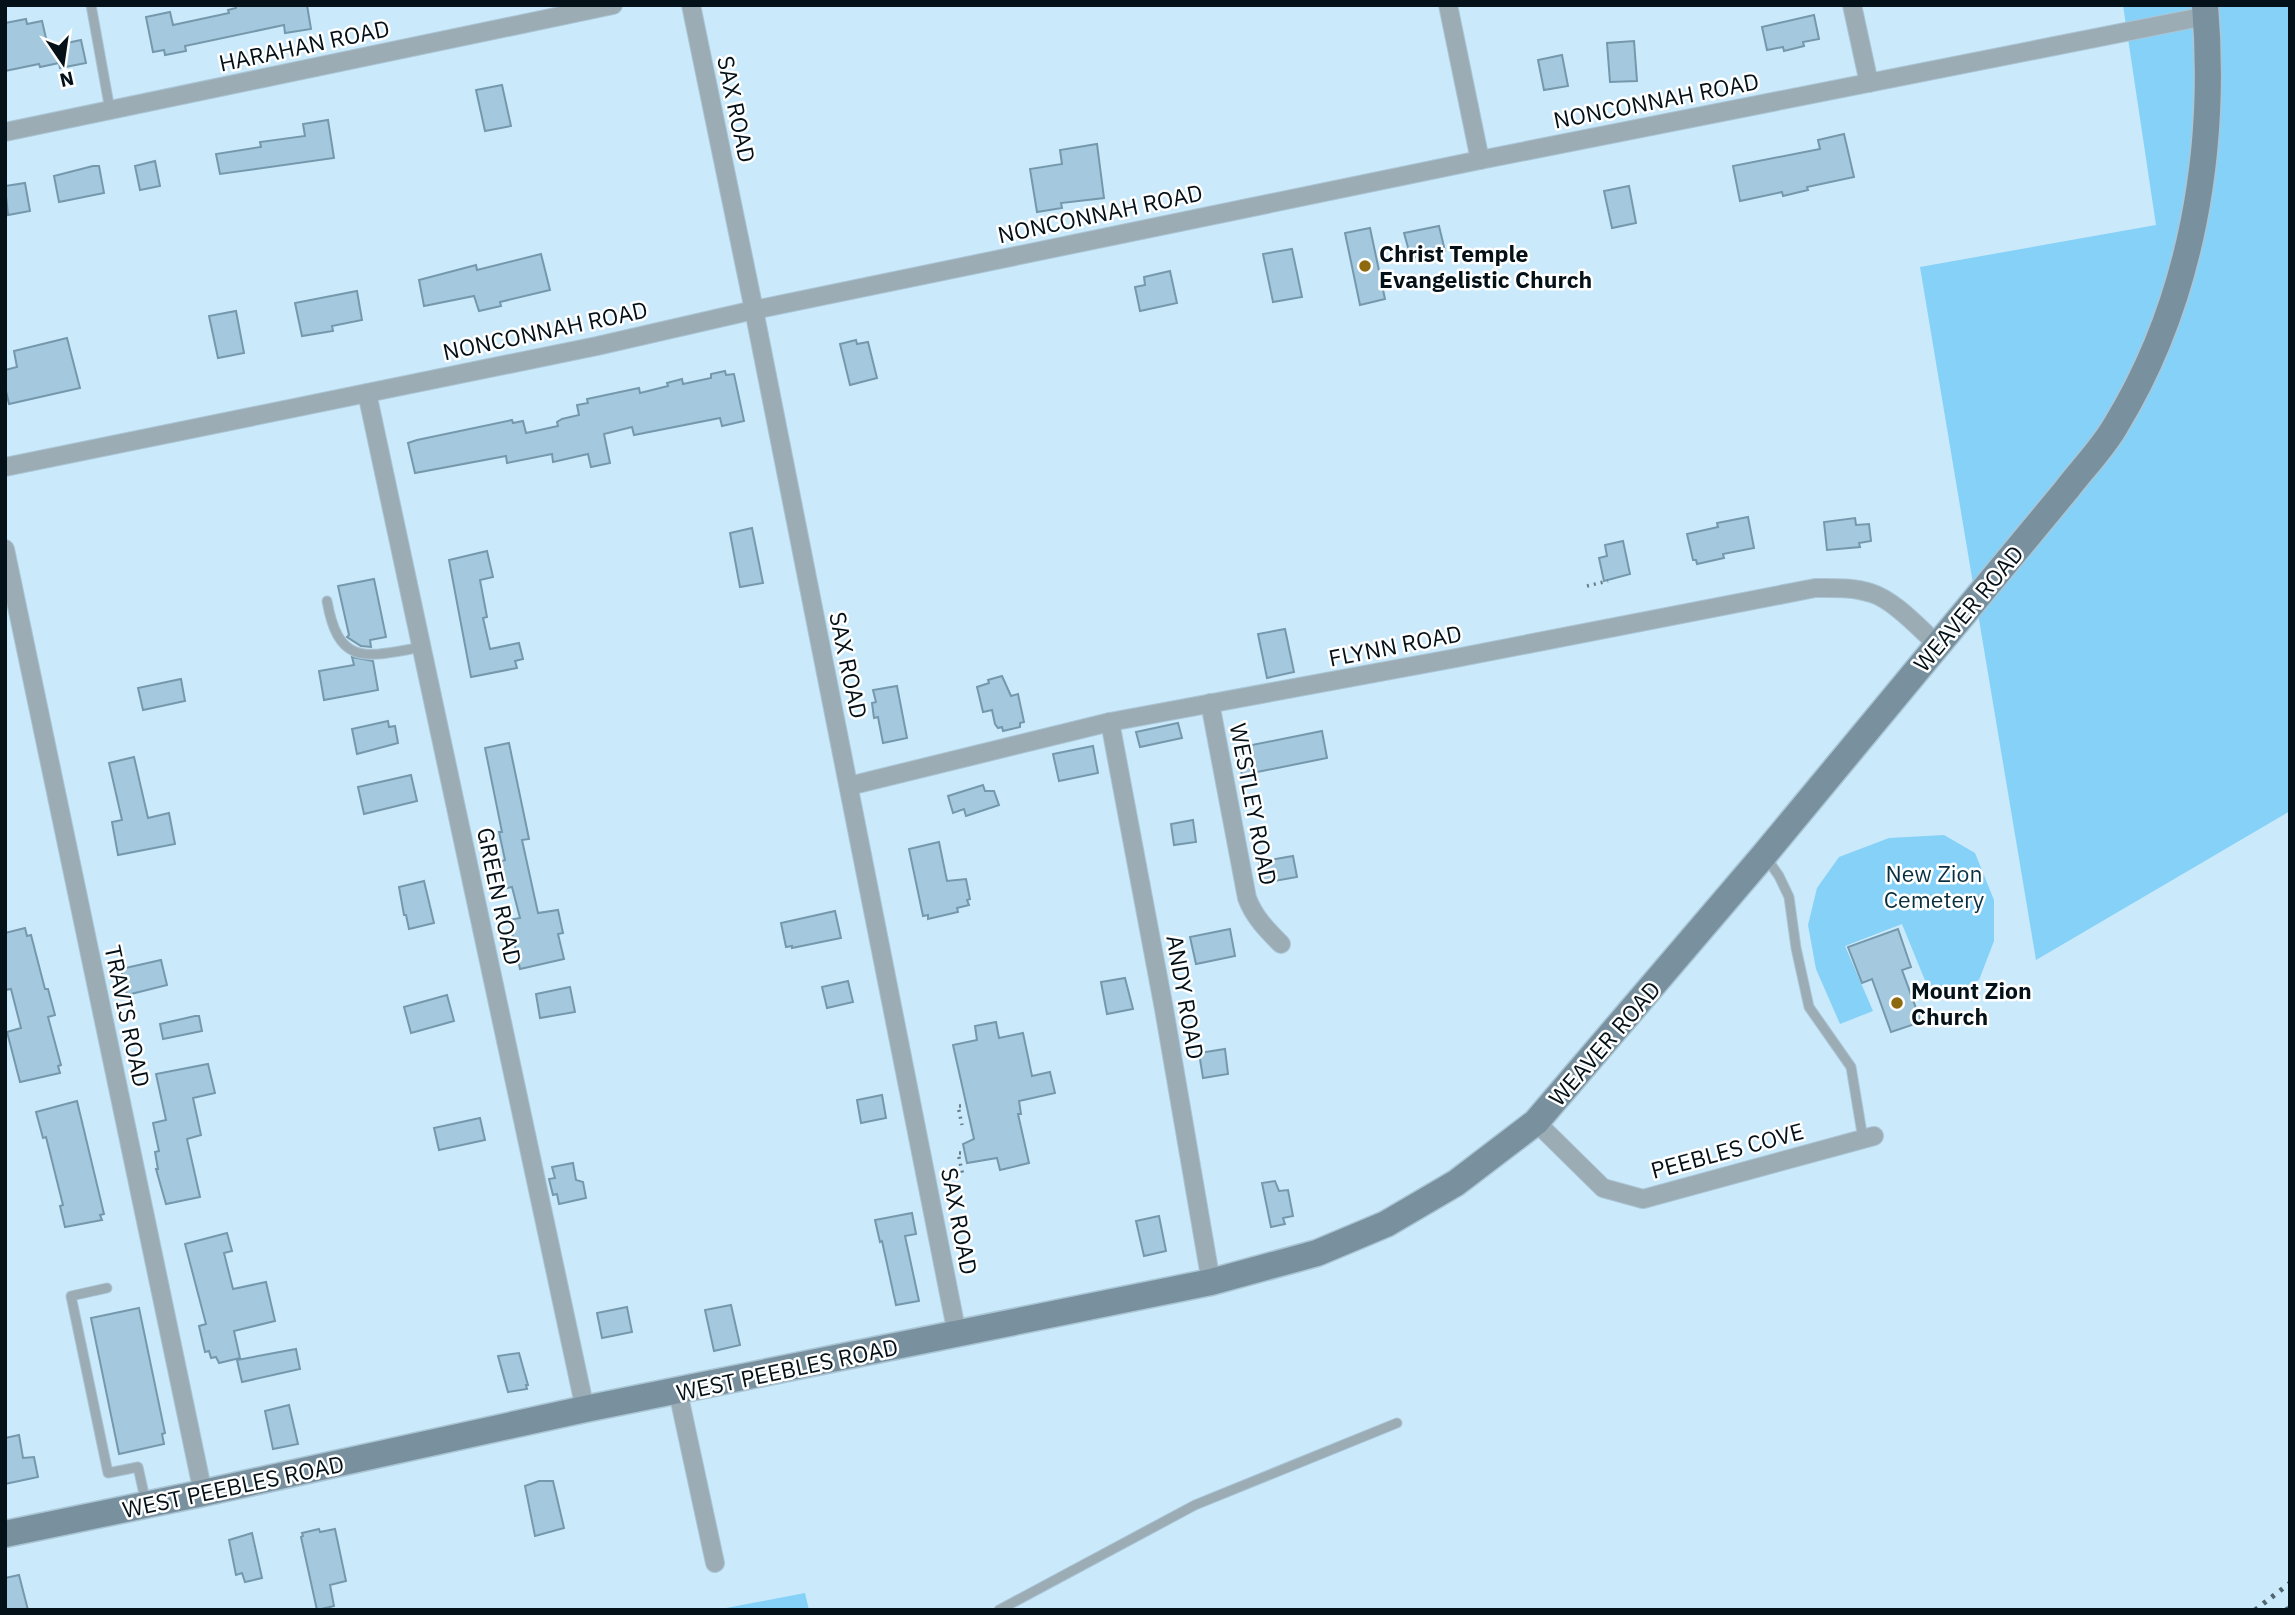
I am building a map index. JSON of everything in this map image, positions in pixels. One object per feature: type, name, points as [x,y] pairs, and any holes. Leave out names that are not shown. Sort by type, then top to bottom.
[{"type":"main road","name":"WEAVER ROAD","points":[[1536,1122],[1764,855],[2067,489],[2115,427],[2153,355],[2174,300],[2199,203],[2204,164],[2207,92],[2206,11]]},
{"type":"main road","name":"WEST PEEBLES ROAD","points":[[5,1534],[584,1409],[1211,1282],[1317,1253],[1386,1224],[1456,1183],[1536,1122]]},
{"type":"street","name":"HARAHAN ROAD","points":[[5,132],[613,5]]},
{"type":"street","name":"SAX ROAD","points":[[691,5],[957,1334]]},
{"type":"street","points":[[1448,5],[1480,160]]},
{"type":"street","points":[[1852,5],[1869,83]]},
{"type":"street","name":"NONCONNAH ROAD","points":[[5,467],[597,346],[754,310],[1480,160],[1869,83],[2206,11]]},
{"type":"street","name":"GREEN ROAD","points":[[367,393],[584,1409]]},
{"type":"street","name":"TRAVIS ROAD","points":[[5,549],[203,1493]]},
{"type":"street","name":"FLYNN ROAD","points":[[849,786],[1110,722],[1815,588],[1872,593],[1907,617],[1937,644]]},
{"type":"street","name":"WESTLEY ROAD","points":[[1210,704],[1247,898],[1251,910],[1281,944]]},
{"type":"street","name":"ANDY ROAD","points":[[1110,722],[1164,1009],[1211,1282]]},
{"type":"street","name":"PEEBLES COVE","points":[[1536,1122],[1603,1188],[1643,1199],[1868,1138]]},
{"type":"street","points":[[678,1392],[715,1563]]},
{"type":"lane","points":[[91,5],[110,110]]},
{"type":"lane","points":[[327,601],[334,632],[349,649],[360,655],[423,647]]},
{"type":"lane","points":[[1764,855],[1779,876],[1789,897],[1796,948],[1809,1007],[1851,1067],[1868,1138]]},
{"type":"lane","points":[[107,1288],[71,1296],[108,1473],[138,1467],[146,1505]]},
{"type":"lane","points":[[999,1610],[1195,1505],[1397,1423]]},
{"type":"path","points":[[1587,586],[1608,581]]},
{"type":"path","points":[[961,1106],[958,1106],[962,1125]]},
{"type":"path","points":[[961,1153],[958,1153],[963,1176]]},
{"type":"green space","points":[[2123,5],[2290,5],[2290,811],[2036,960],[1920,267],[2156,225]]},
{"type":"green space","name":"New Zion Cemetery","points":[[1944,835],[1975,853],[1994,900],[1994,941],[1979,980],[1933,1000],[1902,924],[1845,946],[1873,1011],[1840,1024],[1816,969],[1808,925],[1817,888],[1839,857],[1889,838]]},
{"type":"green space","points":[[805,1593],[809,1610],[716,1610]]},
{"type":"building","points":[[236,5],[307,5],[311,29],[285,33],[284,25],[185,46],[186,51],[165,55],[164,50],[153,52],[146,17],[170,12],[173,25],[229,13],[228,10],[236,8]]},
{"type":"building","points":[[1814,15],[1819,39],[1803,42],[1804,46],[1784,51],[1783,47],[1767,50],[1762,27]]},
{"type":"building","points":[[26,19],[27,24],[42,21],[48,47],[81,40],[86,63],[60,68],[59,63],[40,67],[39,64],[5,71],[5,23]]},
{"type":"building","points":[[1634,41],[1637,81],[1610,82],[1607,43]]},
{"type":"building","points":[[1562,55],[1568,86],[1544,90],[1538,60]]},
{"type":"building","points":[[502,85],[511,126],[485,131],[476,90]]},
{"type":"building","points":[[328,120],[334,158],[220,174],[216,154],[261,147],[260,142],[305,136],[303,124]]},
{"type":"building","points":[[1844,134],[1854,177],[1807,187],[1808,190],[1783,196],[1782,192],[1740,201],[1733,166],[1820,149],[1818,140]]},
{"type":"building","points":[[1097,144],[1104,198],[1061,203],[1062,208],[1037,212],[1030,169],[1062,164],[1060,150]]},
{"type":"building","points":[[155,161],[160,186],[140,190],[135,166]]},
{"type":"building","points":[[99,166],[104,193],[59,202],[54,176]]},
{"type":"building","points":[[25,183],[30,211],[8,215],[5,186]]},
{"type":"building","points":[[1629,186],[1636,223],[1612,228],[1604,191]]},
{"type":"building","points":[[1439,226],[1445,251],[1411,258],[1404,233]]},
{"type":"building","name":"Christ Temple Evangelistic Church","points":[[1370,228],[1385,299],[1360,305],[1345,233]]},
{"type":"building","points":[[1292,249],[1302,297],[1273,302],[1263,254]]},
{"type":"building","points":[[541,254],[550,290],[500,302],[501,306],[479,311],[474,296],[424,306],[419,280],[476,265],[477,270]]},
{"type":"building","points":[[1170,271],[1177,303],[1140,311],[1135,287],[1145,285],[1144,277]]},
{"type":"building","points":[[357,291],[362,320],[332,326],[333,331],[302,336],[295,303]]},
{"type":"building","points":[[236,311],[244,353],[218,358],[209,316]]},
{"type":"building","points":[[67,338],[80,388],[9,404],[5,370],[17,367],[14,351]]},
{"type":"building","points":[[856,340],[857,344],[868,342],[877,378],[850,385],[840,344]]},
{"type":"building","points":[[725,371],[726,375],[734,374],[744,421],[722,426],[720,418],[634,435],[632,427],[604,434],[610,463],[591,467],[588,454],[553,462],[552,454],[507,463],[506,456],[415,473],[408,443],[417,440],[512,420],[513,423],[523,421],[526,433],[558,426],[557,422],[562,419],[579,415],[577,405],[588,403],[587,399],[639,388],[640,393],[668,386],[667,383],[682,379],[683,384],[711,378],[711,374]]},
{"type":"building","points":[[1748,517],[1754,548],[1723,554],[1724,558],[1697,564],[1696,560],[1693,560],[1687,534],[1718,527],[1717,523]]},
{"type":"building","points":[[1855,518],[1856,525],[1869,524],[1871,541],[1859,543],[1860,547],[1827,550],[1824,522]]},
{"type":"building","points":[[752,528],[763,583],[740,587],[730,533]]},
{"type":"building","points":[[1623,541],[1630,574],[1604,581],[1599,558],[1607,556],[1605,545]]},
{"type":"building","points":[[487,551],[493,577],[480,580],[487,617],[483,618],[490,649],[519,643],[523,659],[515,661],[517,668],[471,677],[449,560]]},
{"type":"building","points":[[374,579],[386,637],[370,640],[371,647],[361,646],[347,637],[349,635],[338,586]]},
{"type":"building","points":[[1285,629],[1294,672],[1267,678],[1258,634]]},
{"type":"building","points":[[352,657],[373,661],[378,690],[324,700],[319,671],[354,665]]},
{"type":"building","points":[[1002,676],[1011,696],[1018,694],[1024,722],[1020,723],[1020,727],[1003,731],[1002,727],[998,728],[995,724],[992,710],[983,712],[977,687]]},
{"type":"building","points":[[181,679],[185,701],[143,710],[138,688]]},
{"type":"building","points":[[897,686],[907,738],[883,743],[878,717],[874,718],[872,703],[876,702],[873,690]]},
{"type":"building","points":[[388,721],[389,727],[395,726],[398,743],[357,754],[352,729]]},
{"type":"building","points":[[1178,723],[1182,738],[1140,747],[1136,732]]},
{"type":"building","points":[[1322,731],[1327,758],[1242,775],[1237,748]]},
{"type":"building","points":[[509,743],[529,839],[522,840],[538,913],[558,910],[563,933],[558,934],[564,959],[520,969],[509,920],[520,918],[512,887],[502,889],[496,863],[505,860],[485,748]]},
{"type":"building","points":[[1093,746],[1098,773],[1059,781],[1053,754]]},
{"type":"building","points":[[134,757],[148,818],[169,813],[175,844],[118,855],[112,822],[122,820],[109,763]]},
{"type":"building","points":[[411,775],[417,801],[364,814],[358,787]]},
{"type":"building","points":[[983,785],[985,791],[994,791],[999,805],[966,816],[964,809],[953,813],[948,796]]},
{"type":"building","points":[[1193,820],[1196,842],[1174,845],[1171,824]]},
{"type":"building","points":[[939,842],[947,881],[966,879],[970,899],[967,900],[969,905],[957,908],[958,912],[928,919],[928,915],[923,916],[909,849]]},
{"type":"building","points":[[1293,856],[1297,877],[1263,883],[1259,862]]},
{"type":"building","points":[[424,881],[434,923],[409,929],[399,887]]},
{"type":"building","points":[[835,911],[841,938],[786,947],[781,923]]},
{"type":"building","points":[[25,928],[27,936],[31,935],[45,989],[48,989],[55,1015],[48,1017],[61,1065],[58,1066],[60,1073],[20,1082],[7,1032],[21,1028],[11,989],[5,990],[5,933]]},
{"type":"building","points":[[1230,929],[1235,956],[1196,964],[1190,937]]},
{"type":"building","name":"Mount Zion Church","points":[[1898,929],[1911,967],[1902,970],[1921,1022],[1891,1032],[1872,979],[1862,983],[1848,947]]},
{"type":"building","points":[[161,960],[167,985],[127,995],[121,969]]},
{"type":"building","points":[[1125,978],[1133,1009],[1107,1014],[1101,982]]},
{"type":"building","points":[[848,981],[853,1002],[827,1008],[822,987]]},
{"type":"building","points":[[570,987],[575,1012],[540,1018],[536,994]]},
{"type":"building","points":[[447,995],[454,1021],[411,1033],[404,1007]]},
{"type":"building","points":[[199,1016],[202,1031],[163,1039],[160,1024]]},
{"type":"building","points":[[996,1022],[999,1038],[1023,1033],[1032,1076],[1050,1072],[1055,1093],[1019,1101],[1021,1114],[1018,1114],[1029,1163],[1000,1170],[997,1158],[967,1163],[963,1144],[974,1139],[953,1045],[977,1040],[975,1026]]},
{"type":"building","points":[[1225,1049],[1228,1074],[1203,1078],[1199,1053]]},
{"type":"building","points":[[208,1064],[215,1093],[193,1098],[201,1135],[187,1139],[200,1197],[166,1204],[156,1169],[155,1152],[159,1151],[153,1123],[166,1120],[156,1074]]},
{"type":"building","points":[[882,1095],[886,1118],[861,1123],[857,1100]]},
{"type":"building","points":[[77,1101],[104,1214],[100,1215],[102,1220],[65,1227],[60,1206],[63,1205],[46,1137],[43,1138],[36,1112]]},
{"type":"building","points":[[480,1118],[485,1140],[439,1150],[434,1128]]},
{"type":"building","points":[[573,1163],[576,1180],[583,1182],[586,1198],[559,1204],[557,1194],[553,1195],[549,1179],[555,1178],[552,1167]]},
{"type":"building","points":[[1275,1181],[1279,1191],[1288,1190],[1293,1216],[1283,1218],[1285,1224],[1271,1227],[1262,1183]]},
{"type":"building","points":[[912,1213],[916,1234],[905,1236],[919,1301],[896,1305],[875,1220]]},
{"type":"building","points":[[1159,1216],[1166,1251],[1144,1256],[1136,1221]]},
{"type":"building","points":[[227,1233],[232,1251],[224,1253],[233,1289],[266,1282],[275,1321],[234,1331],[240,1358],[219,1363],[216,1357],[211,1358],[209,1351],[205,1352],[199,1326],[206,1324],[185,1244]]},
{"type":"building","points":[[731,1305],[740,1345],[714,1351],[705,1310]]},
{"type":"building","points":[[627,1307],[632,1332],[602,1338],[597,1313]]},
{"type":"building","points":[[139,1308],[165,1433],[162,1434],[164,1444],[119,1454],[91,1318]]},
{"type":"building","points":[[296,1349],[300,1369],[242,1382],[237,1360]]},
{"type":"building","points":[[519,1353],[527,1389],[508,1392],[498,1356]]},
{"type":"building","points":[[289,1405],[298,1444],[273,1449],[265,1411]]},
{"type":"building","points":[[19,1435],[23,1458],[34,1457],[38,1477],[5,1484],[5,1438]]},
{"type":"building","points":[[539,1481],[553,1481],[564,1528],[535,1536],[525,1486]]},
{"type":"building","points":[[319,1529],[320,1532],[335,1529],[346,1581],[330,1585],[334,1606],[317,1610],[301,1537],[302,1533]]},
{"type":"building","points":[[252,1533],[262,1578],[245,1582],[242,1573],[236,1575],[229,1540]]},
{"type":"building","points":[[19,1575],[28,1610],[5,1610],[5,1578]]},
{"type":"railway","points":[[2255,1610],[2290,1583]]},
{"type":"railway","points":[[2286,1610],[2290,1607]]},
{"type":"place","name":"Christ Temple Evangelistic Church","points":[[1365,266]]},
{"type":"place","name":"Mount Zion Church","points":[[1897,1003]]}]
